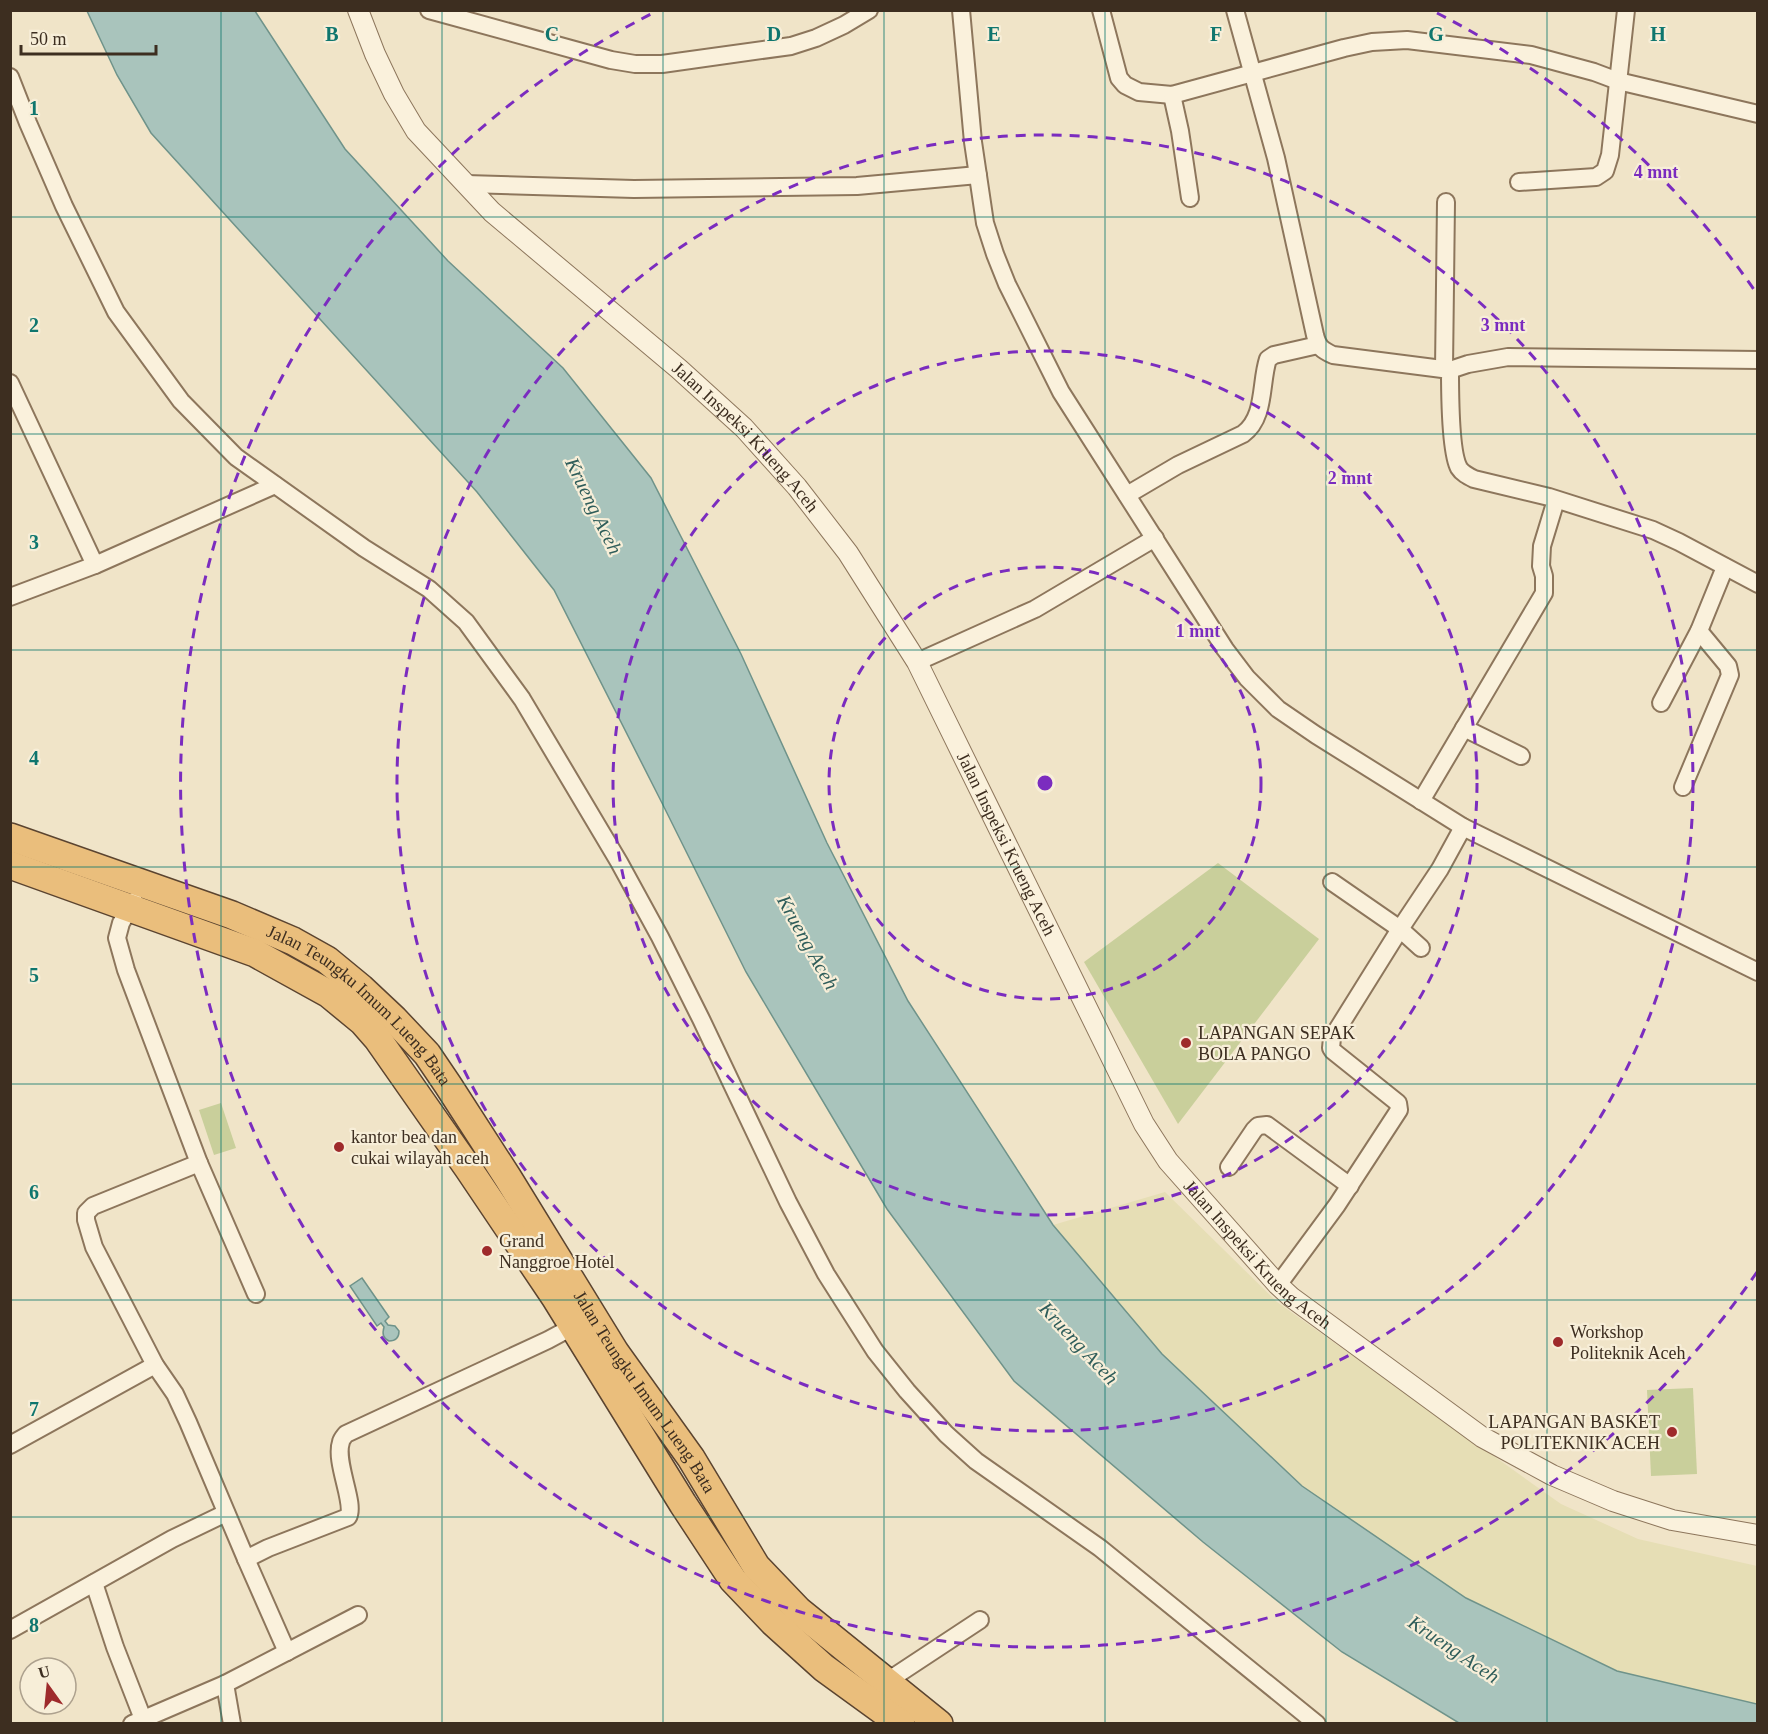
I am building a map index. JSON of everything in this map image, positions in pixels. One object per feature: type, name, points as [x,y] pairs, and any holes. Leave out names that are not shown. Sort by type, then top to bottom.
[{"type":"highway","name":"Jalan Teungku Imum Lueng Bata","points":[[10,837],[273,931],[327,960],[394,1019],[427,1054],[508,1178],[615,1352],[691,1458],[756,1566],[799,1611],[939,1724]]},
{"type":"highway","name":"Jalan Teungku Imum Lueng Bata","points":[[10,865],[255,953],[329,994],[363,1022],[377,1038],[449,1140],[574,1326],[683,1504],[733,1580],[773,1622],[824,1668],[901,1724]]},
{"type":"highway","points":[[733,1580],[756,1566]]},
{"type":"street","name":"Jalan Inspeksi Krueng Aceh","points":[[358,10],[394,94],[416,131],[492,212],[679,369],[744,428],[797,487],[848,553],[916,662],[1144,1124],[1168,1161],[1278,1285],[1291,1298],[1482,1437],[1552,1475],[1613,1501],[1672,1520],[1758,1535]]},
{"type":"street","points":[[429,10],[610,60],[635,64],[662,64],[791,46],[816,38],[870,10]]},
{"type":"street","points":[[961,10],[974,142],[985,223],[1007,284],[1061,392],[1225,649],[1247,678],[1278,709],[1463,827],[1758,972]]},
{"type":"street","points":[[1101,10],[1119,78],[1125,85],[1140,92],[1172,95],[1344,48],[1372,42],[1407,40],[1531,55],[1618,81],[1758,114]]},
{"type":"street","points":[[1235,10],[1276,158],[1318,345],[1322,350],[1333,355],[1447,370],[1508,357],[1758,360]]},
{"type":"street","points":[[1519,182],[1596,177],[1603,174],[1610,155],[1626,10]]},
{"type":"street","points":[[10,77],[64,206],[116,312],[181,401],[236,457],[364,548],[429,589],[466,622],[522,699],[660,937],[788,1202],[826,1274],[875,1351],[946,1434],[976,1461],[1100,1548],[1317,1724]]},
{"type":"street","points":[[1172,95],[1190,198]]},
{"type":"street","points":[[466,184],[634,189],[845,186],[978,175]]},
{"type":"street","points":[[1446,202],[1447,370],[1454,454],[1460,470],[1474,479],[1556,500],[1653,530],[1758,584]]},
{"type":"street","points":[[1127,495],[1178,465],[1243,434],[1252,427],[1264,389],[1266,365],[1269,359],[1274,355],[1318,345]]},
{"type":"street","points":[[10,383],[95,565]]},
{"type":"street","points":[[10,597],[95,565],[275,485]]},
{"type":"street","points":[[1421,801],[1544,593],[1544,576],[1541,566],[1542,546],[1556,500]]},
{"type":"street","points":[[916,662],[1035,609],[1155,538]]},
{"type":"street","points":[[1661,703],[1699,630],[1725,567]]},
{"type":"street","points":[[1683,787],[1730,675],[1728,666],[1699,630]]},
{"type":"street","points":[[1464,728],[1521,756]]},
{"type":"street","points":[[1278,1285],[1350,1186],[1397,1113],[1398,1103],[1333,1051],[1332,1038],[1440,869],[1463,827]]},
{"type":"street","points":[[1332,882],[1400,929],[1421,948]]},
{"type":"street","points":[[144,885],[121,923],[117,938],[126,970],[199,1163],[256,1294]]},
{"type":"street","points":[[1229,1167],[1254,1130],[1258,1126],[1267,1125],[1350,1186]]},
{"type":"street","points":[[199,1163],[93,1206],[86,1213],[86,1220],[94,1247],[154,1365],[175,1394],[287,1652]]},
{"type":"street","points":[[246,1559],[268,1548],[348,1518],[351,1511],[342,1473],[340,1451],[341,1441],[346,1434],[574,1326]]},
{"type":"street","points":[[10,1445],[154,1365]]},
{"type":"street","points":[[10,1630],[172,1539],[226,1513]]},
{"type":"street","points":[[94,1583],[137,1721],[225,1683],[358,1615]]},
{"type":"street","points":[[886,1682],[980,1620]]},
{"type":"street","points":[[225,1683],[232,1724]]},
{"type":"shaded area","points":[[1165,1192],[1277,1302],[1561,1504],[1638,1539],[1757,1566],[1757,1704],[1617,1671],[1466,1598],[1302,1486],[1162,1354],[1053,1225]]},
{"type":"green space","name":"LAPANGAN SEPAK BOLA PANGO","points":[[1218,863],[1319,939],[1178,1124],[1084,962]]},
{"type":"green space","points":[[221,1103],[236,1148],[214,1155],[199,1110]]},
{"type":"green space","name":"LAPANGAN BASKET POLITEKNIK ACEH","points":[[1693,1388],[1697,1474],[1651,1476],[1647,1390]]},
{"type":"water","name":"Krueng Aceh","points":[[87,11],[255,11],[345,149],[448,261],[563,368],[651,478],[741,654],[827,843],[908,1001],[1053,1225],[1162,1354],[1302,1486],[1466,1598],[1617,1671],[1757,1704],[1757,1723],[1459,1723],[1342,1652],[1203,1542],[1014,1381],[887,1209],[746,972],[554,590],[477,492],[151,133],[117,75]]},
{"type":"water","points":[[362,1278],[389,1317],[385,1321],[399,1331],[395,1340],[385,1339],[384,1327],[381,1323],[377,1326],[350,1286]]},
{"type":"place","name":"LAPANGAN SEPAK BOLA PANGO","points":[[1186,1043]]},
{"type":"place","name":"kantor bea dan cukai wilayah aceh","points":[[339,1147]]},
{"type":"place","name":"Grand Nanggroe Hotel","points":[[487,1251]]},
{"type":"place","name":"Workshop Politeknik Aceh","points":[[1558,1342]]},
{"type":"place","name":"LAPANGAN BASKET POLITEKNIK ACEH","points":[[1672,1432]]}]
